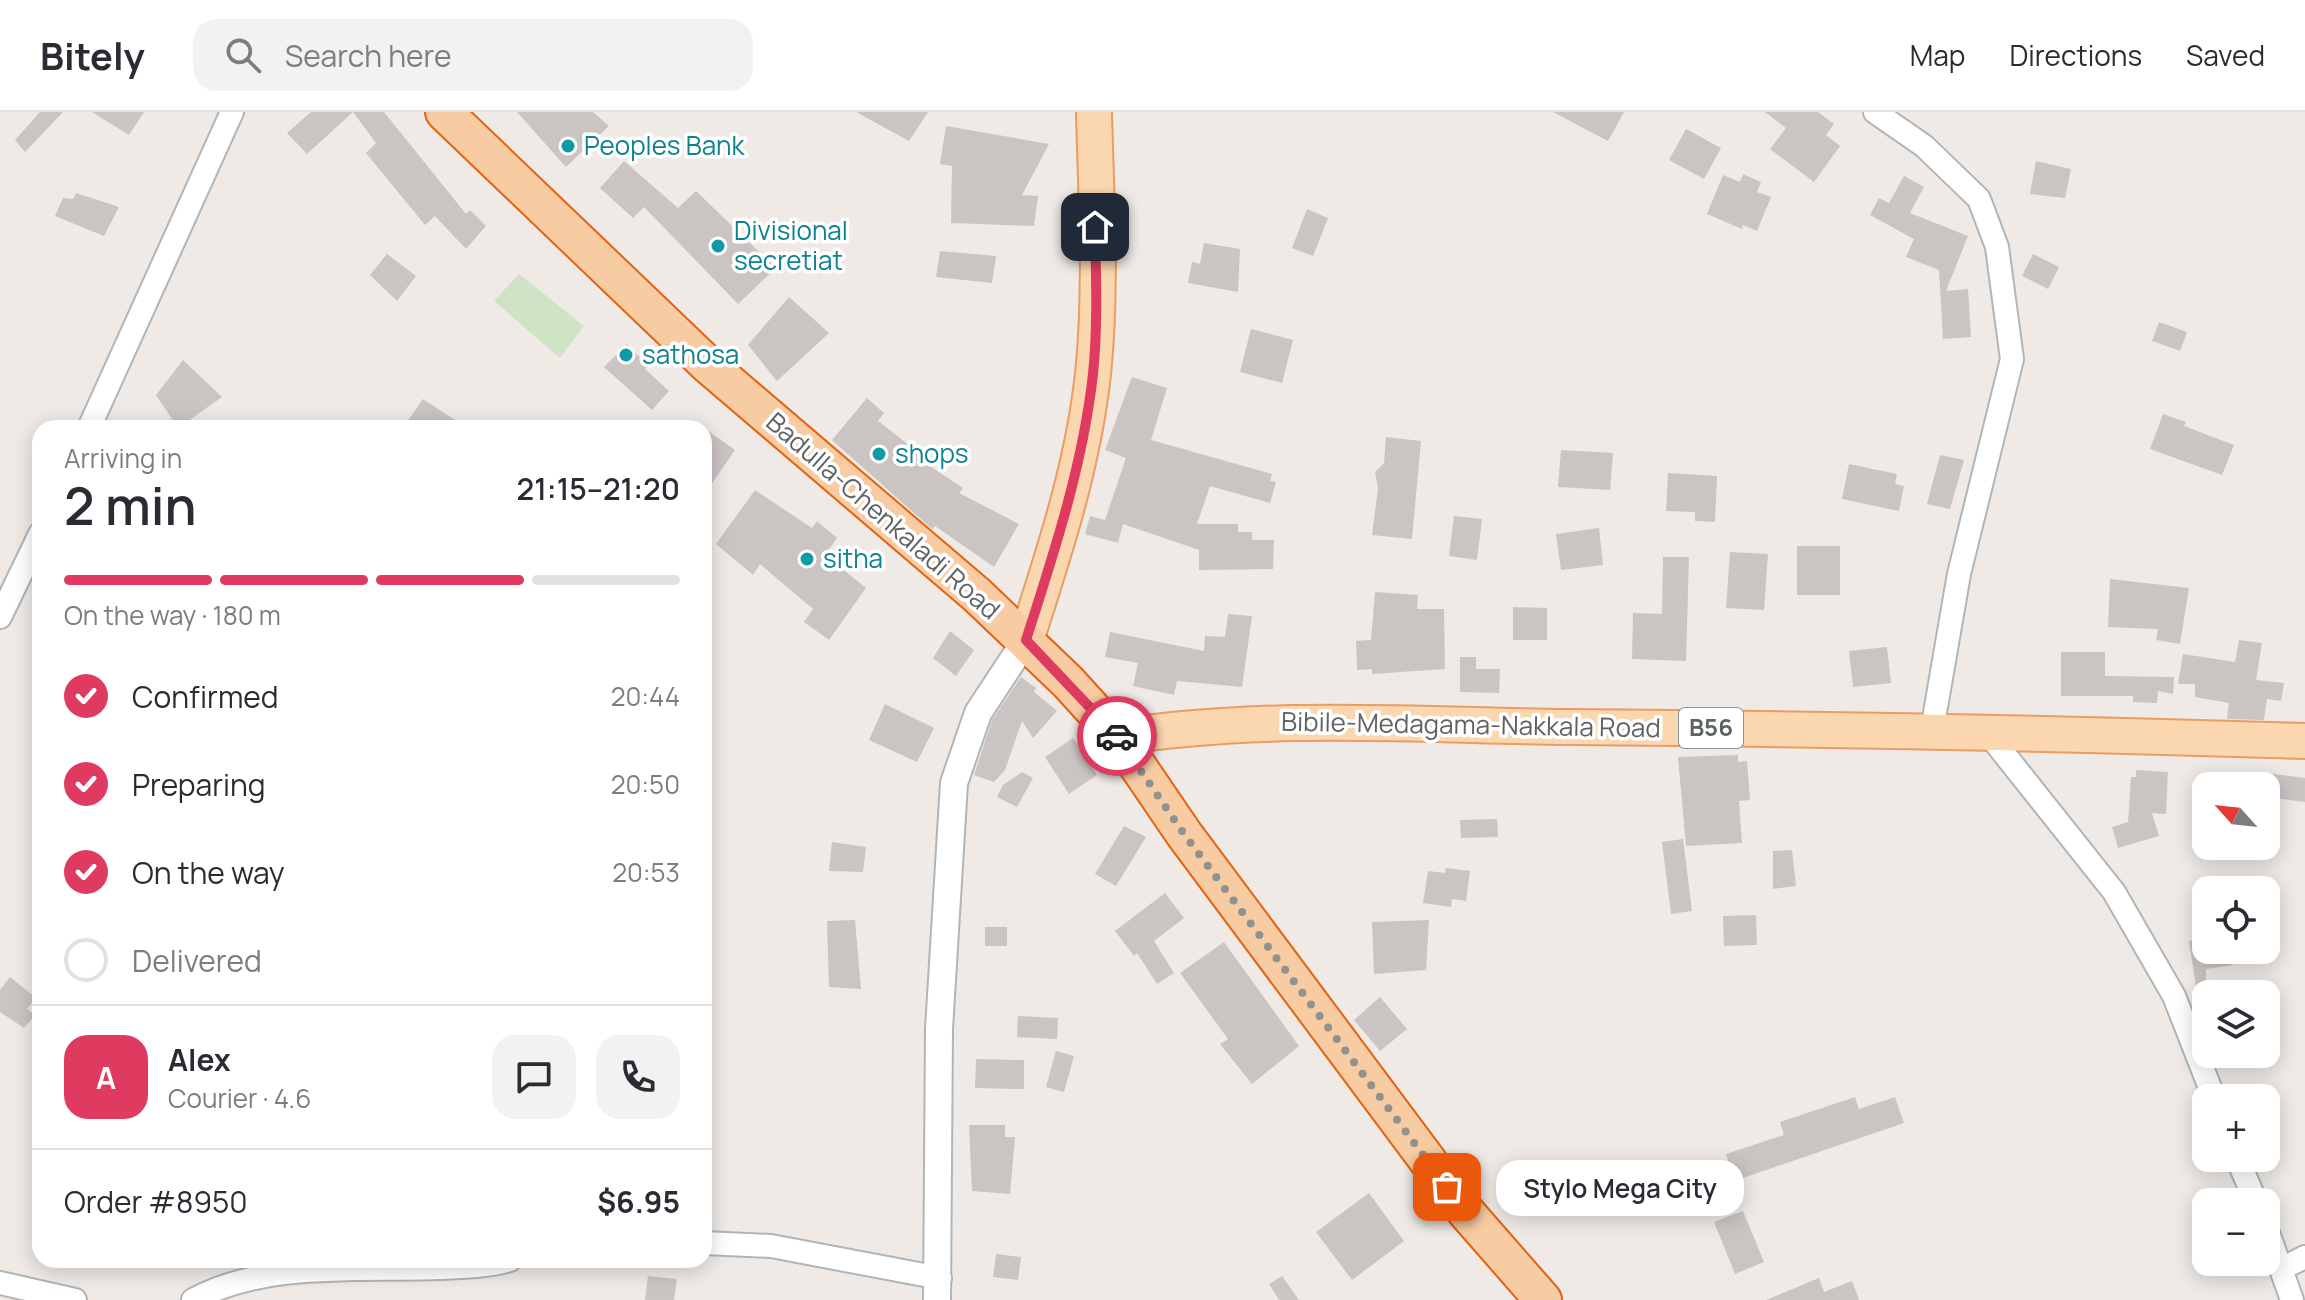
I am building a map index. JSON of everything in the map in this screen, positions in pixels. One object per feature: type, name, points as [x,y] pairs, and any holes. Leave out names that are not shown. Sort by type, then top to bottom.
[{"type":"highway","name":"Badulla-Chenkaladi Road","points":[[444,112],[708,365],[1026,640],[1118,737],[1184,834],[1466,1212],[1543,1300]]},
{"type":"main road","points":[[1026,640],[1075,475],[1093,373],[1096,323],[1094,112]]},
{"type":"main road","name":"Bibile-Medagama-Nakkala Road","points":[[1118,737],[1222,723],[1338,721],[1493,726],[1986,731],[2305,741]]},
{"type":"street","points":[[93,420],[232,112]]},
{"type":"street","points":[[1875,112],[1924,146],[1979,199],[1997,247],[2012,359],[1998,428],[1959,574],[1932,730]]},
{"type":"street","points":[[0,617],[32,551]]},
{"type":"street","points":[[712,1243],[771,1246],[939,1289],[939,1029],[954,783],[978,713],[1026,640]]},
{"type":"street","points":[[1986,731],[2114,892],[2174,996],[2209,1084]]},
{"type":"street","points":[[2292,1300],[2281,1269],[2305,1257]]},
{"type":"street","points":[[193,1300],[217,1287],[267,1274],[423,1268]]},
{"type":"street","points":[[0,1283],[75,1300]]},
{"type":"green space","points":[[519,274],[584,326],[560,358],[494,301]]},
{"type":"building","points":[[40,112],[63,112],[25,152],[15,140]]},
{"type":"building","points":[[92,112],[144,112],[129,135]]},
{"type":"building","points":[[311,112],[353,112],[307,154],[287,133]]},
{"type":"building","points":[[353,112],[384,112],[466,214],[470,210],[486,226],[466,249],[435,216],[425,225],[366,153],[376,143]]},
{"type":"building","name":"Peoples Bank","points":[[517,112],[593,112],[609,126],[566,167]]},
{"type":"building","points":[[856,112],[928,112],[909,141]]},
{"type":"building","points":[[1553,112],[1624,112],[1608,141]]},
{"type":"building","points":[[1765,112],[1818,112],[1834,124],[1826,135],[1840,146],[1814,182],[1770,149],[1786,128]]},
{"type":"building","points":[[946,126],[1049,144],[1022,195],[1038,196],[1034,226],[951,223],[952,166],[940,164]]},
{"type":"building","points":[[1686,129],[1721,148],[1704,179],[1669,160]]},
{"type":"building","name":"Divisional secretiat","points":[[624,161],[678,208],[696,191],[776,268],[738,304],[644,207],[633,218],[600,188]]},
{"type":"building","points":[[2036,161],[2071,169],[2065,198],[2030,194]]},
{"type":"building","points":[[1743,174],[1761,182],[1757,192],[1771,197],[1757,231],[1743,225],[1742,229],[1707,214],[1723,175],[1740,182]]},
{"type":"building","points":[[1904,176],[1924,187],[1910,213],[1968,236],[1946,291],[1968,289],[1971,337],[1943,339],[1939,270],[1906,257],[1914,239],[1870,215],[1879,198],[1889,203]]},
{"type":"building","points":[[76,193],[119,207],[104,236],[55,216],[63,198],[73,199]]},
{"type":"building","points":[[1307,209],[1328,218],[1313,256],[1292,248]]},
{"type":"building","points":[[1204,243],[1240,249],[1238,292],[1188,283],[1192,262],[1200,264]]},
{"type":"building","points":[[940,251],[996,256],[992,283],[936,277]]},
{"type":"building","points":[[387,254],[416,276],[397,301],[370,275]]},
{"type":"building","points":[[2033,254],[2059,267],[2048,289],[2022,276]]},
{"type":"building","points":[[789,297],[829,333],[777,381],[748,345]]},
{"type":"building","points":[[2159,322],[2187,332],[2180,351],[2152,341]]},
{"type":"building","points":[[1251,329],[1293,340],[1282,383],[1240,372]]},
{"type":"building","points":[[627,344],[648,366],[645,369],[669,391],[652,410],[604,367]]},
{"type":"building","points":[[183,360],[222,397],[189,420],[173,420],[156,395]]},
{"type":"building","points":[[1132,377],[1167,388],[1151,440],[1272,474],[1270,481],[1276,482],[1270,503],[1210,486],[1197,524],[1238,524],[1238,532],[1252,532],[1252,540],[1274,540],[1273,569],[1199,570],[1199,550],[1123,524],[1118,543],[1085,534],[1090,516],[1105,520],[1126,458],[1105,450]]},
{"type":"building","points":[[867,398],[884,413],[878,421],[914,449],[916,447],[932,457],[927,464],[963,488],[959,493],[1019,524],[994,567],[935,526],[932,529],[832,440]]},
{"type":"building","points":[[423,399],[455,420],[409,420]]},
{"type":"building","points":[[2163,414],[2186,422],[2184,426],[2234,445],[2222,475],[2150,449]]},
{"type":"building","points":[[712,434],[735,450],[712,483]]},
{"type":"building","points":[[1386,437],[1421,441],[1412,539],[1372,535],[1378,488],[1375,472],[1384,463]]},
{"type":"building","points":[[1561,450],[1613,453],[1610,490],[1558,487]]},
{"type":"building","points":[[1940,455],[1964,460],[1950,509],[1927,504]]},
{"type":"building","points":[[1849,464],[1897,474],[1895,484],[1904,486],[1899,511],[1842,499]]},
{"type":"building","points":[[1668,473],[1717,476],[1715,522],[1695,521],[1695,512],[1666,511]]},
{"type":"building","points":[[755,490],[812,528],[817,521],[837,538],[825,555],[866,588],[829,640],[804,622],[813,609],[760,564],[753,575],[716,544]]},
{"type":"building","points":[[1454,516],[1482,519],[1477,560],[1449,556]]},
{"type":"building","points":[[1599,528],[1603,565],[1561,570],[1556,534]]},
{"type":"building","points":[[1797,546],[1840,546],[1840,595],[1797,595]]},
{"type":"building","points":[[1730,552],[1768,554],[1764,610],[1726,608]]},
{"type":"building","points":[[1663,557],[1689,557],[1686,661],[1632,659],[1633,613],[1662,614]]},
{"type":"building","points":[[2110,579],[2189,588],[2180,644],[2156,640],[2158,629],[2108,627]]},
{"type":"building","points":[[1375,592],[1418,595],[1417,609],[1444,609],[1445,669],[1372,674],[1372,669],[1357,670],[1356,641],[1371,640]]},
{"type":"building","points":[[1513,607],[1547,608],[1547,640],[1513,640]]},
{"type":"building","points":[[1228,614],[1252,616],[1242,687],[1177,681],[1174,695],[1133,686],[1138,663],[1105,657],[1110,632],[1204,651],[1205,636],[1225,637]]},
{"type":"building","points":[[950,631],[974,650],[956,676],[933,658]]},
{"type":"building","points":[[2239,640],[2262,643],[2256,680],[2284,683],[2281,701],[2267,699],[2264,720],[2227,719],[2229,703],[2195,697],[2195,684],[2178,684],[2183,654],[2235,662]]},
{"type":"building","points":[[1887,647],[1891,683],[1853,687],[1849,651]]},
{"type":"building","points":[[2061,652],[2105,652],[2105,676],[2174,677],[2173,694],[2158,691],[2157,703],[2133,702],[2133,696],[2061,696]]},
{"type":"building","points":[[1460,657],[1476,657],[1476,669],[1500,669],[1499,693],[1460,692]]},
{"type":"building","points":[[1021,677],[1057,711],[1033,738],[1022,721],[1005,770],[994,782],[974,775],[992,720]]},
{"type":"building","points":[[885,704],[934,728],[917,762],[869,740]]},
{"type":"building","points":[[1073,738],[1097,775],[1069,794],[1045,757]]},
{"type":"building","points":[[1738,755],[1738,762],[1747,761],[1750,800],[1739,801],[1742,843],[1686,846],[1678,757]]},
{"type":"building","points":[[2136,770],[2168,772],[2166,814],[2152,813],[2159,836],[2118,848],[2112,827],[2128,822],[2131,777],[2136,777]]},
{"type":"building","points":[[1022,772],[1033,778],[1017,807],[997,797],[1003,785]]},
{"type":"building","points":[[2280,775],[2305,778],[2305,802],[2280,799]]},
{"type":"building","points":[[1497,819],[1498,837],[1461,838],[1460,820]]},
{"type":"building","points":[[1124,826],[1146,837],[1116,886],[1095,874]]},
{"type":"building","points":[[1683,839],[1692,911],[1671,914],[1662,842]]},
{"type":"building","points":[[832,842],[866,847],[863,872],[829,871]]},
{"type":"building","points":[[1792,850],[1796,886],[1773,889],[1773,851]]},
{"type":"building","points":[[1446,868],[1470,871],[1466,901],[1452,899],[1451,907],[1423,903],[1428,871],[1445,873]]},
{"type":"building","points":[[1165,893],[1184,918],[1154,941],[1174,973],[1157,984],[1137,953],[1134,956],[1115,931]]},
{"type":"building","points":[[1756,915],[1757,945],[1724,946],[1723,916]]},
{"type":"building","points":[[855,920],[861,989],[829,987],[827,921]]},
{"type":"building","points":[[1429,920],[1426,970],[1374,974],[1372,922]]},
{"type":"building","points":[[985,927],[1007,927],[1007,946],[985,946]]},
{"type":"building","points":[[1224,942],[1299,1046],[1252,1084],[1220,1044],[1228,1039],[1180,973]]},
{"type":"building","points":[[2193,964],[2233,964],[2206,969],[2206,980],[2195,980]]},
{"type":"building","points":[[10,977],[32,995],[32,1003],[27,1009],[32,1013],[32,1019],[24,1028],[0,1012],[0,990]]},
{"type":"building","points":[[1380,997],[1407,1029],[1380,1051],[1354,1020]]},
{"type":"building","points":[[1018,1016],[1058,1018],[1057,1039],[1017,1037]]},
{"type":"building","points":[[1056,1051],[1074,1056],[1064,1092],[1046,1087]]},
{"type":"building","points":[[976,1059],[1024,1060],[1024,1089],[975,1088]]},
{"type":"building","points":[[1855,1097],[1859,1109],[1895,1097],[1904,1123],[1734,1181],[1726,1154],[1784,1135],[1780,1122]]},
{"type":"building","points":[[969,1125],[1005,1125],[1005,1137],[1015,1137],[1010,1194],[972,1191]]},
{"type":"building","points":[[1369,1193],[1404,1241],[1352,1280],[1316,1232]]},
{"type":"building","points":[[1743,1211],[1764,1262],[1735,1274],[1714,1222]]},
{"type":"building","points":[[996,1254],[1021,1257],[1018,1280],[993,1277]]},
{"type":"building","points":[[648,1276],[677,1279],[674,1300],[645,1300]]},
{"type":"building","points":[[1282,1276],[1299,1300],[1279,1300],[1269,1284]]},
{"type":"building","points":[[1819,1278],[1824,1292],[1852,1281],[1859,1300],[1766,1300]]},
{"type":"way so far","points":[[1117,736],[1184,834],[1447,1187]]},
{"type":"place","name":"Peoples Bank","points":[[568,146]]},
{"type":"place","name":"Divisional secretiat","points":[[718,246]]},
{"type":"place","name":"sathosa","points":[[626,355]]},
{"type":"place","name":"shops","points":[[879,454]]},
{"type":"place","name":"sitha","points":[[807,559]]},
{"type":"place","name":"Stylo Mega City","points":[[1447,1187]]},
{"type":"route","points":[[1095,227],[1096,323],[1086,420],[1059,536],[1026,640],[1117,736]]}]
